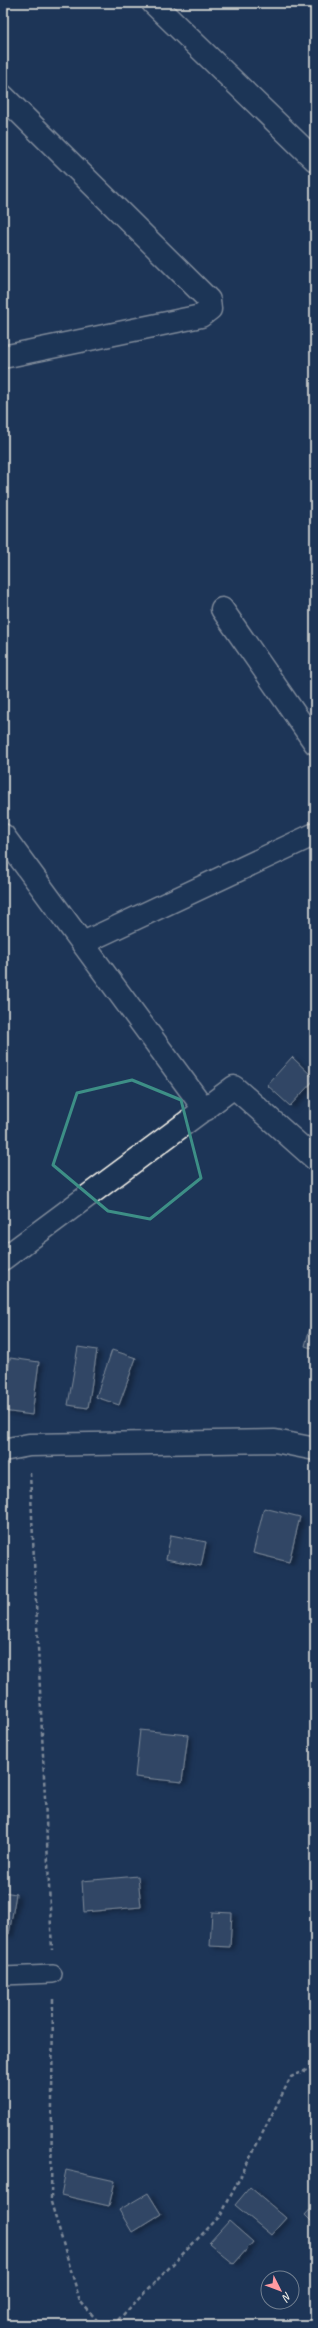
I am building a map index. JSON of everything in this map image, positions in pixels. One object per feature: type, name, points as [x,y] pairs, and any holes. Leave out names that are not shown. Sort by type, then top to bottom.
[{"type":"street","points":[[153,3],[315,160]]},
{"type":"street","points":[[3,96],[209,300],[210,309],[201,316],[3,357]]},
{"type":"street","points":[[222,609],[315,743]]},
{"type":"street","points":[[83,943],[315,834]]},
{"type":"street","points":[[3,835],[205,1110]]},
{"type":"street","points":[[3,1259],[234,1087],[315,1159]]},
{"type":"street","points":[[3,1450],[29,1445],[275,1441],[315,1449]]},
{"type":"lane","points":[[3,1976],[53,1974]]},
{"type":"path","points":[[29,1445],[53,1974],[51,2202],[80,2301],[101,2325]]},
{"type":"path","points":[[113,2325],[221,2215],[291,2077],[315,2066]]},
{"type":"highlighted area","points":[[132,1080],[181,1100],[201,1178],[150,1219],[108,1211],[53,1165],[77,1093]]},
{"type":"building","points":[[292,1057],[315,1079],[290,1106],[267,1085]]},
{"type":"building","points":[[315,1313],[315,1349],[305,1346]]},
{"type":"building","points":[[78,1347],[97,1350],[88,1408],[68,1405]]},
{"type":"building","points":[[112,1350],[136,1358],[119,1405],[96,1397]]},
{"type":"building","points":[[10,1358],[39,1362],[32,1415],[3,1411]]},
{"type":"building","points":[[264,1508],[300,1517],[289,1562],[253,1553]]},
{"type":"building","points":[[171,1535],[206,1542],[201,1566],[166,1559]]},
{"type":"building","points":[[140,1730],[188,1735],[182,1782],[135,1777]]},
{"type":"building","points":[[138,1876],[141,1907],[84,1912],[82,1881]]},
{"type":"building","points":[[3,1892],[16,1894],[9,1934],[3,1933]]},
{"type":"building","points":[[212,1912],[232,1913],[230,1947],[210,1946]]},
{"type":"building","points":[[66,2170],[115,2181],[109,2206],[61,2195]]},
{"type":"building","points":[[250,2187],[286,2218],[271,2235],[235,2205]]},
{"type":"building","points":[[148,2193],[161,2214],[132,2232],[119,2210]]},
{"type":"building","points":[[315,2204],[315,2225],[305,2215]]},
{"type":"building","points":[[229,2221],[253,2242],[234,2264],[209,2243]]}]
